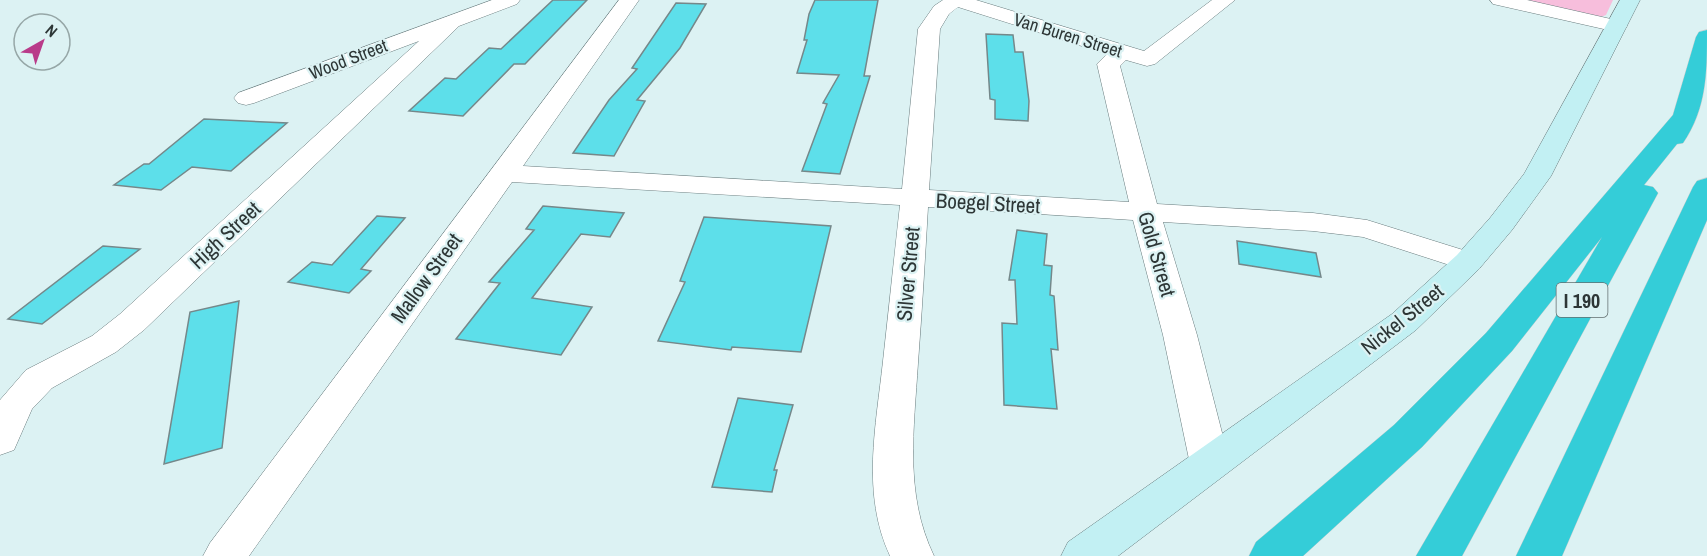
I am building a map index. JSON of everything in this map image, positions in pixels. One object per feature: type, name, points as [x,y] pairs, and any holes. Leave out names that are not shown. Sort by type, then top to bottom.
[{"type":"highway","name":"I 190","points":[[1439,556],[1685,117],[1707,37]]},
{"type":"highway","points":[[1272,556],[1408,435],[1499,342],[1685,117]]},
{"type":"highway","points":[[1539,556],[1707,187]]},
{"type":"main road","name":"Nickel Street","points":[[1084,556],[1404,322],[1468,262],[1501,224],[1536,176],[1623,13]]},
{"type":"street","name":"Wood Street","points":[[246,98],[510,0]]},
{"type":"street","name":"Mallow Street","points":[[225,556],[501,173],[629,0]]},
{"type":"street","name":"Van Buren Street","points":[[956,0],[1135,56]]},
{"type":"street","name":"Silver Street","points":[[912,556],[901,535],[893,500],[892,466],[929,29],[941,10],[956,0]]},
{"type":"street","points":[[1500,0],[1623,13]]},
{"type":"street","name":"Gold Street","points":[[1210,464],[1180,335],[1144,211],[1108,64],[1135,56],[1220,1]]},
{"type":"street","name":"High Street","points":[[0,440],[17,402],[39,379],[104,344],[132,322],[451,23]]},
{"type":"street","name":"Boegel Street","points":[[501,173],[915,200],[1313,222],[1367,229],[1468,262]]},
{"type":"shaded area","points":[[1517,0],[1613,0],[1606,15],[1601,17]]},
{"type":"building","points":[[553,0],[587,0],[525,64],[514,64],[463,116],[409,111],[445,78],[456,79],[489,48],[501,49]]},
{"type":"building","points":[[815,0],[878,0],[864,76],[870,76],[840,174],[802,171],[827,104],[823,103],[839,75],[797,73],[807,40],[804,40],[809,14]]},
{"type":"building","points":[[676,3],[706,4],[680,48],[637,100],[645,101],[614,156],[573,153],[609,100],[637,69],[632,68]]},
{"type":"building","points":[[986,34],[1013,35],[1015,52],[1023,52],[1029,101],[1028,121],[995,119],[995,100],[990,99]]},
{"type":"building","points":[[204,119],[287,123],[231,171],[192,167],[161,190],[114,185],[144,164],[149,164]]},
{"type":"building","points":[[543,206],[624,213],[610,237],[581,234],[532,298],[592,307],[561,355],[456,339],[500,283],[489,282],[534,230],[526,229]]},
{"type":"building","points":[[377,216],[405,218],[361,269],[371,271],[349,293],[288,282],[312,262],[332,265]]},
{"type":"building","points":[[704,217],[831,226],[801,352],[732,347],[731,350],[658,341],[685,282],[680,281]]},
{"type":"building","points":[[1017,230],[1047,234],[1044,265],[1052,266],[1050,295],[1054,296],[1058,350],[1051,349],[1057,409],[1004,405],[1002,323],[1017,324],[1015,280],[1009,280]]},
{"type":"building","points":[[1237,241],[1316,253],[1321,277],[1239,264]]},
{"type":"building","points":[[103,246],[140,249],[42,324],[8,319]]},
{"type":"building","points":[[239,301],[222,448],[164,464],[190,312]]},
{"type":"building","points":[[738,398],[793,405],[774,470],[777,470],[772,492],[712,487]]}]
